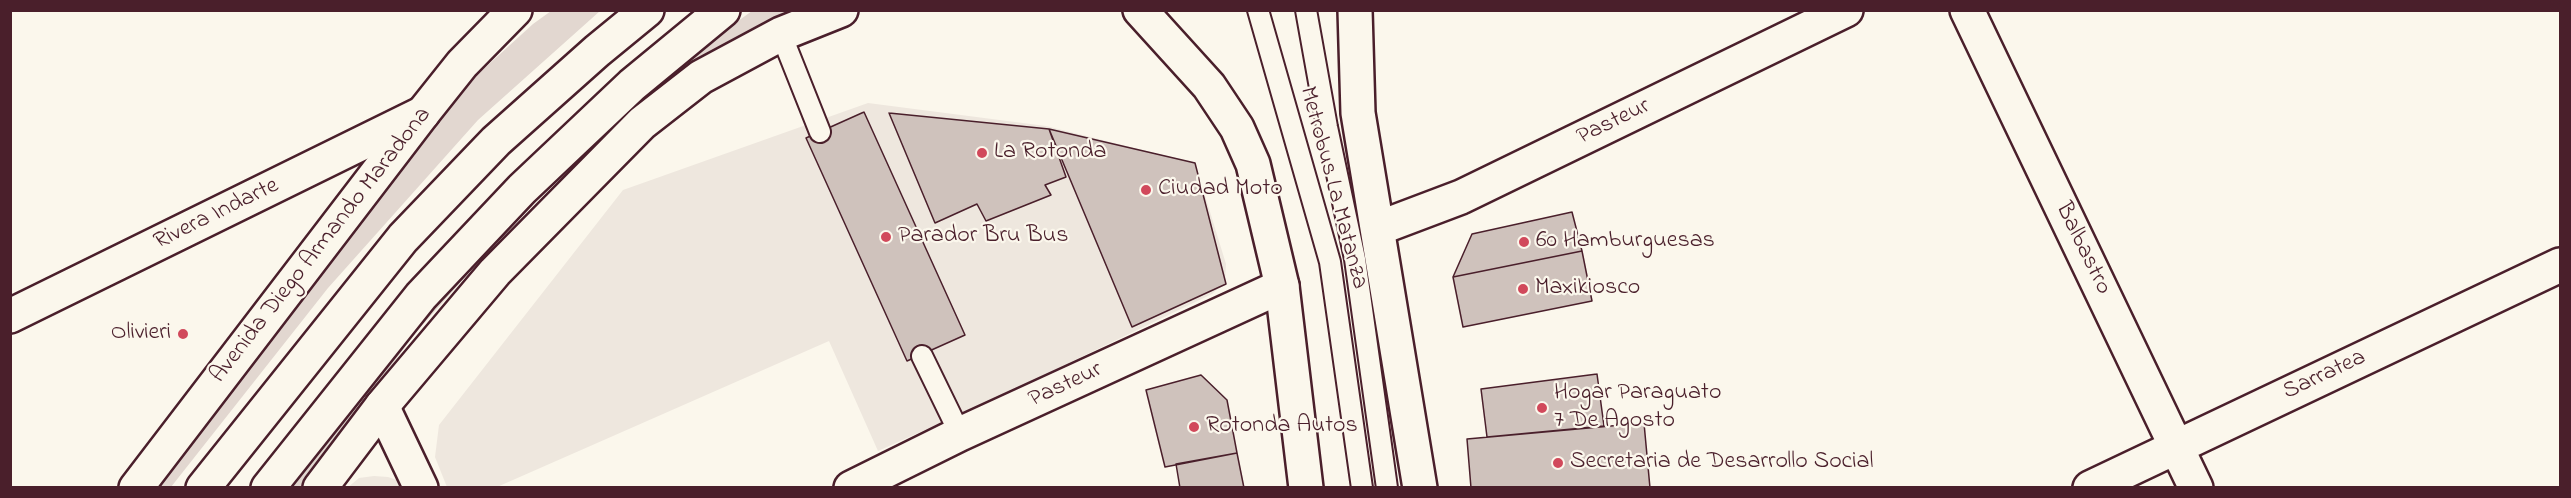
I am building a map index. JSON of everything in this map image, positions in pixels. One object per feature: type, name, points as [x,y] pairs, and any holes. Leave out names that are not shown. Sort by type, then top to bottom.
[{"type":"main road","points":[[203,488],[404,238],[496,141],[647,10]]},
{"type":"main road","points":[[267,488],[421,296],[522,189],[632,86],[723,10]]},
{"type":"main road","points":[[320,488],[382,406],[495,272],[642,123],[701,77],[781,34],[841,10]]},
{"type":"main road","points":[[1140,10],[1209,86],[1237,128],[1253,164],[1282,286],[1306,488]]},
{"type":"main road","points":[[1354,10],[1358,113],[1379,228],[1420,488]]},
{"type":"main road","name":"Pasteur","points":[[1379,228],[1461,197],[1846,10]]},
{"type":"main road","name":"Balbastro","points":[[1967,10],[2196,488]]},
{"type":"main road","name":"Avenida Diego Armando Maradona","points":[[136,488],[423,113],[462,64],[513,11]]},
{"type":"main road","name":"Rivera Indarte","points":[[10,316],[423,113]]},
{"type":"main road","name":"Sarratea","points":[[2090,488],[2560,265]]},
{"type":"main road","name":"Pasteur","points":[[851,488],[960,434],[1282,286]]},
{"type":"main road","points":[[382,406],[421,488]]},
{"type":"lane","name":"Metrobus La Matanza","points":[[1258,10],[1330,262],[1362,488]]},
{"type":"lane","name":"Metrobus La Matanza","points":[[1306,10],[1327,127],[1355,259],[1387,488]]},
{"type":"lane","points":[[781,34],[820,132]]},
{"type":"lane","points":[[922,356],[960,434]]},
{"type":"shaded area","points":[[551,11],[600,11],[478,120],[328,288],[171,487],[149,488],[445,111],[476,76],[533,24]]},
{"type":"shaded area","points":[[752,11],[795,11],[731,42],[667,80],[569,161],[417,331],[300,487],[285,488],[402,334],[476,251],[570,155],[681,62]]},
{"type":"shaded area","points":[[868,103],[1046,126],[1195,163],[1226,264],[1225,282],[1212,294],[998,397],[878,451],[829,341],[497,487],[447,487],[435,457],[439,425],[623,190]]},
{"type":"shaded area","points":[[374,476],[400,481],[407,488],[347,488],[359,478]]},
{"type":"building","points":[[864,112],[965,335],[907,361],[806,138]]},
{"type":"building","name":"La Rotonda","points":[[889,113],[1049,129],[1066,177],[1045,185],[1051,195],[986,221],[977,204],[935,223]]},
{"type":"building","points":[[1049,129],[1195,163],[1226,284],[1132,327]]},
{"type":"building","name":"60 Hamburguesas","points":[[1572,212],[1582,251],[1453,277],[1472,234]]},
{"type":"building","name":"Maxikiosco","points":[[1582,251],[1592,301],[1463,327],[1453,277]]},
{"type":"building","name":"Hogar Paraguato 7 De Agosto","points":[[1597,374],[1604,426],[1487,437],[1481,389]]},
{"type":"building","name":"Rotonda Autos","points":[[1201,375],[1227,400],[1237,453],[1165,467],[1146,390]]},
{"type":"building","name":"Secretaria de Desarrollo Social","points":[[1644,423],[1650,488],[1471,488],[1467,439]]},
{"type":"building","points":[[1237,453],[1244,488],[1180,488],[1176,464]]},
{"type":"place","name":"La Rotonda","points":[[982,153]]},
{"type":"place","name":"Ciudad Moto","points":[[1146,190]]},
{"type":"place","name":"Parador Bru Bus","points":[[886,237]]},
{"type":"place","name":"60 Hamburguesas","points":[[1524,242]]},
{"type":"place","name":"Maxikiosco","points":[[1523,289]]},
{"type":"place","name":"Olivieri","points":[[183,334]]},
{"type":"place","name":"Hogar Paraguato 7 De Agosto","points":[[1542,408]]},
{"type":"place","name":"Rotonda Autos","points":[[1194,427]]},
{"type":"place","name":"Secretaria de Desarrollo Social","points":[[1558,463]]}]
